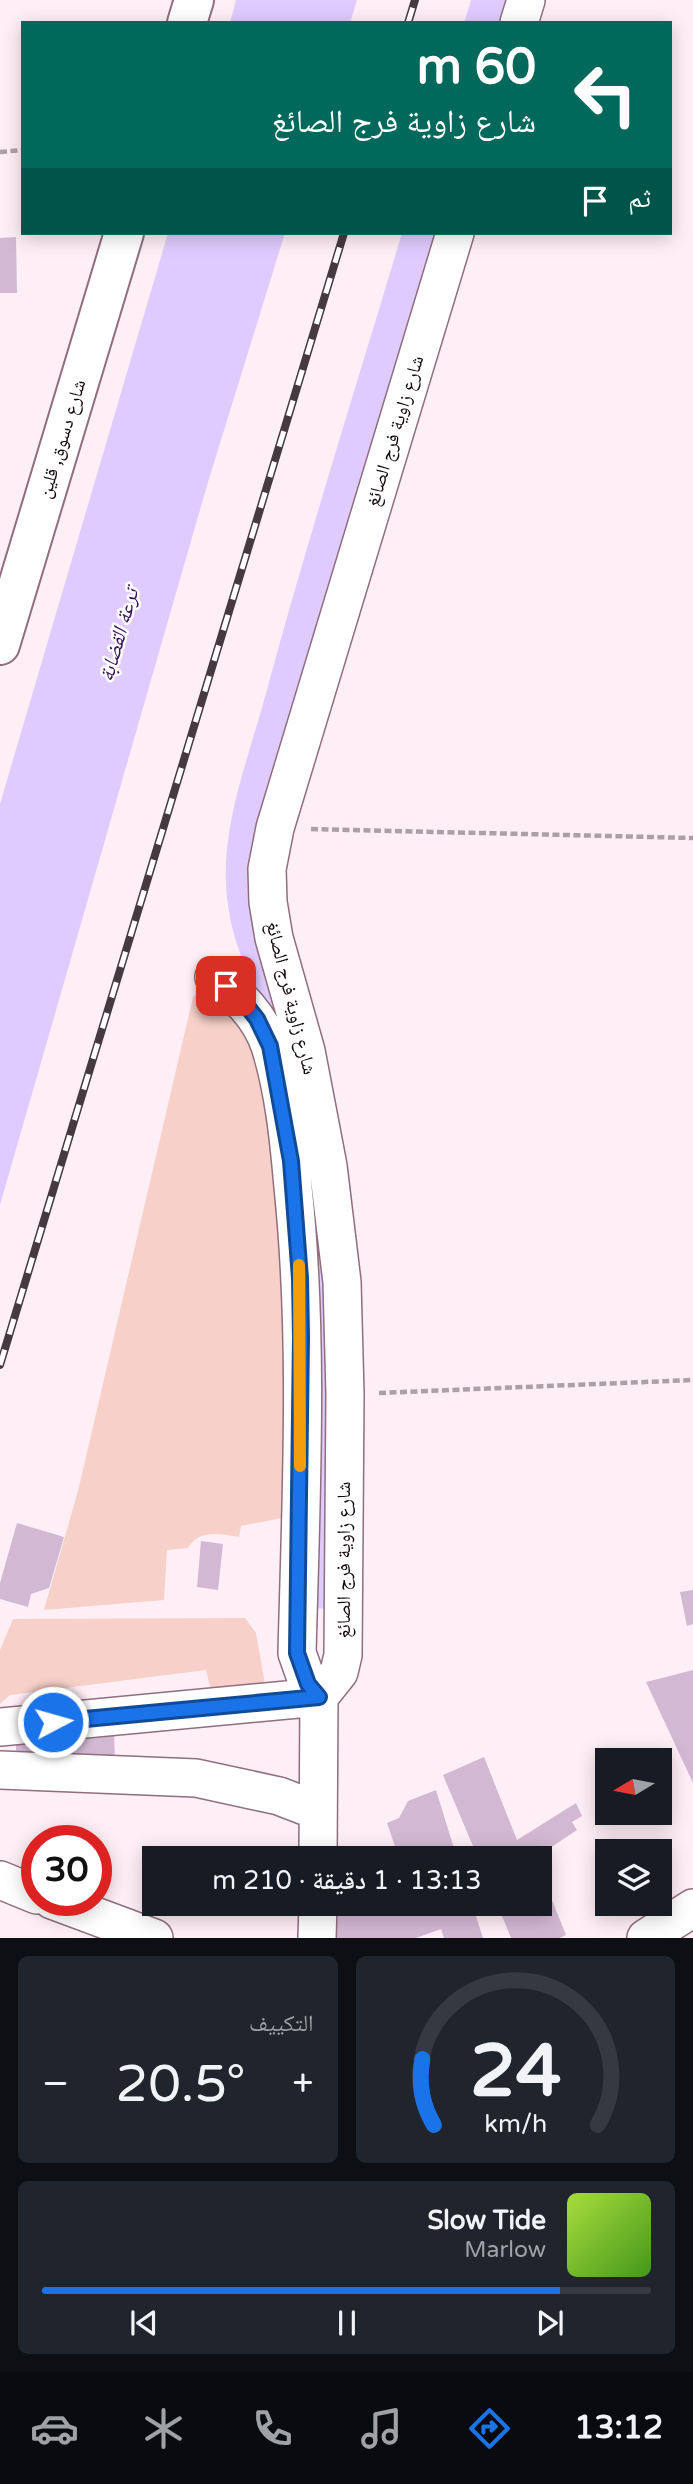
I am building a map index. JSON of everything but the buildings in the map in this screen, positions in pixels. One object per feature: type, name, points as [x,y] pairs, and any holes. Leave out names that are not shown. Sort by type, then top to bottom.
[{"type":"main road","points":[[188,21],[194,0]]},
{"type":"main road","name":"شارع دسوق, قلين","points":[[0,645],[123,235]]},
{"type":"street","points":[[520,21],[526,0]]},
{"type":"street","name":"شارع زاوية فرج الصائغ","points":[[214,977],[239,996],[251,1011],[270,1046],[291,1161],[300,1266],[301,1337],[297,1653],[308,1684],[319,1697],[339,1672],[343,1655],[345,1394],[342,1282],[328,1166],[306,1051],[274,938],[268,902],[267,869],[275,828],[454,235]]},
{"type":"street","points":[[0,1727],[319,1697],[318,1846]]},
{"type":"street","points":[[0,1770],[196,1779],[268,1793],[318,1811]]},
{"type":"street","points":[[0,1880],[21,1889]]},
{"type":"street","points":[[646,1938],[693,1908]]},
{"type":"street","points":[[95,1916],[154,1938]]},
{"type":"street","points":[[317,1938],[318,1916]]},
{"type":"path","points":[[0,152],[21,150]]},
{"type":"path","points":[[275,828],[693,838]]},
{"type":"path","points":[[345,1394],[693,1380]]},
{"type":"shaded area","points":[[209,982],[227,990],[279,1096],[287,1517],[241,1526],[239,1537],[204,1535],[188,1548],[167,1550],[164,1600],[44,1610],[78,1491],[193,997]]},
{"type":"shaded area","points":[[245,1618],[256,1633],[267,1695],[213,1699],[206,1670],[10,1695],[0,1704],[0,1650],[13,1619]]},
{"type":"water","points":[[236,0],[357,0],[351,21],[231,21]]},
{"type":"water","points":[[471,0],[510,0],[504,21],[465,21]]},
{"type":"water","name":"ترعة القضابة","points":[[167,235],[284,235],[208,482],[0,1205],[0,804]]},
{"type":"water","points":[[401,235],[440,235],[269,787],[326,1218],[330,1609],[313,1608],[269,1013],[239,951],[230,918],[226,883],[226,860],[233,812],[315,522]]},
{"type":"railway","points":[[409,21],[415,0]]},
{"type":"railway","points":[[0,1365],[343,235]]},
{"type":"slow traffic","points":[[299,1265],[300,1466]]},
{"type":"route","points":[[53,1722],[319,1697],[308,1684],[297,1653],[301,1337],[297,1220],[291,1161],[270,1046],[257,1019],[239,996],[226,986]]}]
